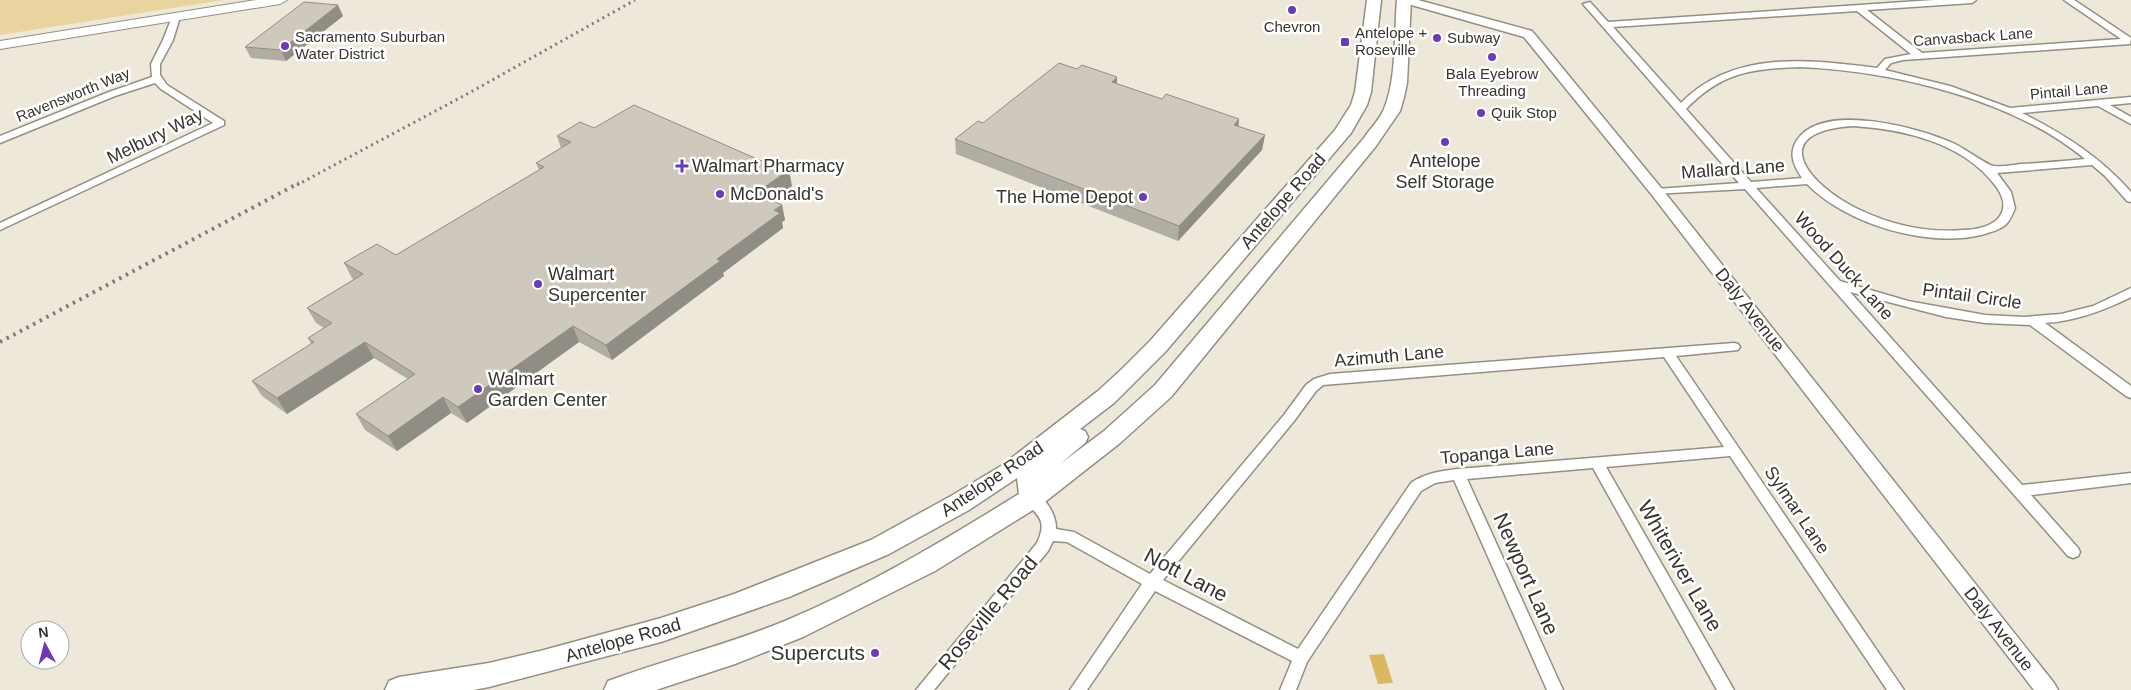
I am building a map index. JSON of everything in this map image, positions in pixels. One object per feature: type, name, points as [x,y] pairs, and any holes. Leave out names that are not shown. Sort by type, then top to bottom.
[{"type":"main road","points":[[0,45],[280,0]]},
{"type":"main road","name":"Antelope Road","points":[[400,690],[488,682],[699,617],[780,589],[880,547],[960,503],[1009,472],[1106,396],[1158,346],[1342,133],[1359,105],[1366,79],[1374,0]]},
{"type":"main road","name":"Antelope Road","points":[[618,690],[735,652],[794,629],[926,564],[1032,498],[1112,437],[1189,362],[1370,142],[1392,111],[1399,83],[1404,0]]},
{"type":"main road","points":[[1239,301],[1228,295],[1225,289],[1265,238],[1264,223]]},
{"type":"main road","points":[[1154,398],[1150,373],[1202,315],[1199,298]]},
{"type":"main road","points":[[1032,498],[1029,479],[1034,472],[1104,416],[1108,410],[1109,402],[1106,396]]},
{"type":"street","name":"Daly Avenue","points":[[1404,0],[1528,34],[1657,192],[2047,690]]},
{"type":"street","points":[[1607,25],[1972,0]]},
{"type":"street","points":[[2068,0],[2130,41]]},
{"type":"street","name":"Wood Duck Lane","points":[[1587,4],[2073,552]]},
{"type":"street","points":[[1859,8],[1920,56]]},
{"type":"street","points":[[157,79],[154,71],[155,63],[169,38],[176,17]]},
{"type":"street","name":"Canvasback Lane","points":[[1879,71],[1888,61],[1895,58],[2130,41]]},
{"type":"street","points":[[1681,109],[1695,93],[1706,85],[1734,73],[1778,65],[1824,65],[1879,71],[1945,87],[2010,111],[2057,136],[2094,162],[2109,174],[2131,199]]},
{"type":"street","name":"Ravensworth Way","points":[[0,140],[112,94],[157,79]]},
{"type":"street","name":"Melbury Way","points":[[0,227],[220,122],[164,87],[157,79]]},
{"type":"street","name":"Pintail Lane","points":[[2010,111],[2131,100]]},
{"type":"street","points":[[2100,103],[2131,121]]},
{"type":"street","name":"Mallard Lane","points":[[1839,124],[1871,124],[1908,130],[1944,143],[1976,160],[1989,170],[2006,190],[2010,201],[2010,210],[2006,218],[1997,226],[1986,231],[1962,235],[1913,231],[1872,220],[1836,202],[1810,182],[1798,161],[1797,152],[1800,144],[1814,131],[1839,124]]},
{"type":"street","points":[[1989,170],[2094,162]]},
{"type":"street","name":"Mallard Lane","points":[[1657,192],[1810,182]]},
{"type":"street","name":"Pintail Circle","points":[[1836,284],[1938,312],[1998,320],[2035,322],[2100,308],[2116,302],[2131,292]]},
{"type":"street","points":[[2035,322],[2131,394]]},
{"type":"street","name":"Azimuth Lane","points":[[1078,690],[1152,582],[1289,418],[1311,388],[1319,382],[1330,379],[1734,347]]},
{"type":"street","name":"Sylmar Lane","points":[[1666,352],[1896,690]]},
{"type":"street","name":"Topanga Lane","points":[[1288,690],[1301,658],[1416,488],[1424,481],[1435,477],[1458,474],[1734,451]]},
{"type":"street","name":"Whiteriver Lane","points":[[1597,463],[1726,690]]},
{"type":"street","name":"Newport Lane","points":[[1458,474],[1555,690]]},
{"type":"street","points":[[2020,491],[2131,478]]},
{"type":"street","points":[[1032,498],[1043,509],[1051,522],[1049,535]]},
{"type":"street","name":"Nott Lane","points":[[1049,535],[1069,536],[1152,582],[1301,658]]},
{"type":"street","name":"Roseville Road","points":[[924,690],[1043,547],[1049,535]]},
{"type":"shaded area","points":[[0,0],[224,0],[0,35]]},
{"type":"shaded area","points":[[1384,654],[1393,683],[1378,684],[1369,655]]},
{"type":"building","points":[[304,2],[338,5],[281,50],[245,47]]},
{"type":"building","name":"The Home Depot","points":[[1059,63],[1077,69],[1082,65],[1117,77],[1112,82],[1162,99],[1166,94],[1239,119],[1234,125],[1265,135],[1179,226],[955,139],[978,121],[983,123]]},
{"type":"building","name":"Walmart Supercenter","points":[[634,105],[773,166],[789,170],[756,193],[782,205],[774,210],[780,213],[717,259],[720,261],[606,345],[573,326],[458,407],[443,397],[388,436],[356,414],[415,374],[365,342],[277,398],[252,381],[314,342],[308,338],[332,323],[307,308],[363,274],[344,263],[377,244],[396,255],[544,167],[536,163],[571,142],[557,136],[580,122],[594,128]]},
{"type":"railway","points":[[297,185],[469,93],[635,0]]},
{"type":"railway","points":[[0,342],[299,183]]},
{"type":"place","name":"Chevron","points":[[1292,10]]},
{"type":"place","name":"Subway","points":[[1437,38]]},
{"type":"place","name":"Antelope + Roseville","points":[[1345,42]]},
{"type":"place","name":"Sacramento Suburban Water District","points":[[285,46]]},
{"type":"place","name":"Bala Eyebrow Threading","points":[[1492,57]]},
{"type":"place","name":"Quik Stop","points":[[1481,113]]},
{"type":"place","name":"Antelope Self Storage","points":[[1445,142]]},
{"type":"place","name":"Walmart Pharmacy","points":[[682,166]]},
{"type":"place","name":"McDonald's","points":[[720,194]]},
{"type":"place","name":"The Home Depot","points":[[1143,197]]},
{"type":"place","name":"Walmart Supercenter","points":[[538,284]]},
{"type":"place","name":"Walmart Garden Center","points":[[478,389]]},
{"type":"place","name":"Supercuts","points":[[875,653]]}]
